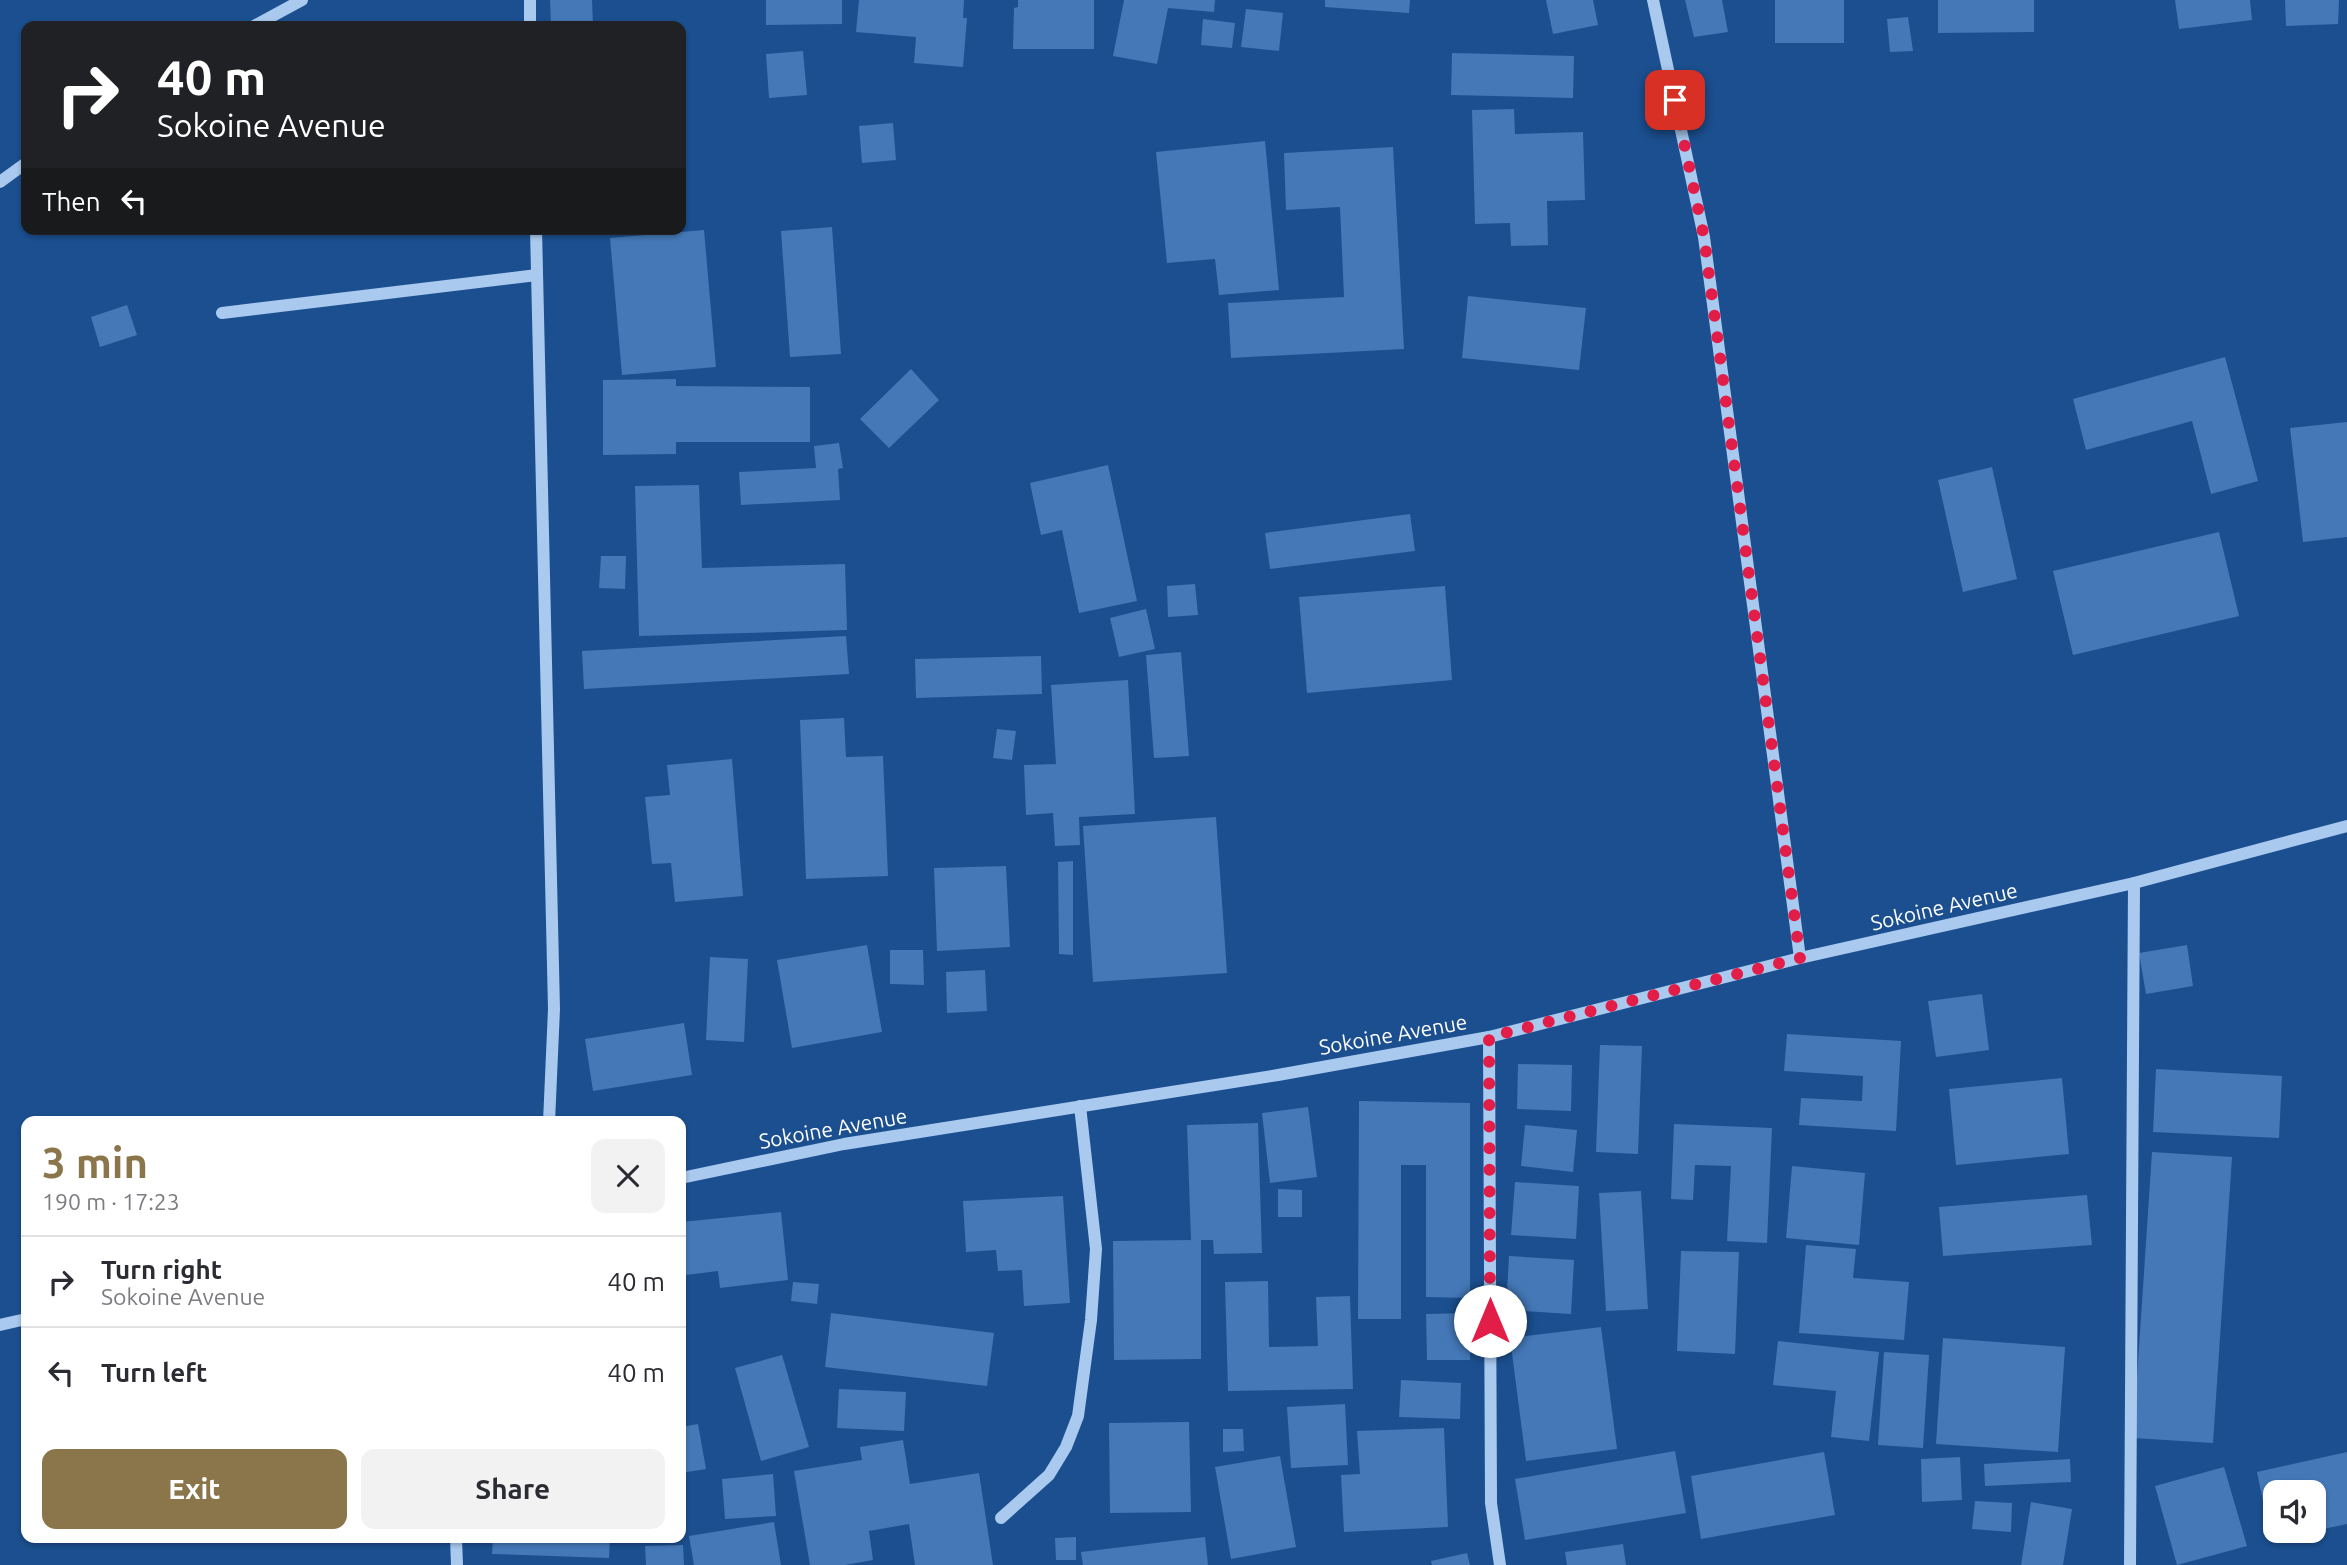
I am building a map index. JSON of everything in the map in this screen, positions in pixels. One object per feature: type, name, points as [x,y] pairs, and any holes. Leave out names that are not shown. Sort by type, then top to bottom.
[{"type":"street","points":[[263,21],[302,0]]},
{"type":"street","points":[[530,0],[530,21]]},
{"type":"street","points":[[1653,0],[1704,237],[1800,958]]},
{"type":"street","points":[[0,182],[21,167]]},
{"type":"street","points":[[536,235],[554,995],[549,1116]]},
{"type":"street","points":[[222,313],[290,302],[537,275]]},
{"type":"street","name":"Sokoine Avenue","points":[[686,1177],[844,1144],[1080,1107],[1489,1037],[1800,958],[2134,883],[2347,825]]},
{"type":"street","points":[[2130,1565],[2134,883]]},
{"type":"street","points":[[1489,1037],[1491,1503],[1500,1565]]},
{"type":"street","points":[[1001,1518],[1049,1475],[1066,1447],[1078,1416],[1091,1320],[1096,1249],[1080,1107]]},
{"type":"street","points":[[0,1325],[21,1320]]},
{"type":"street","points":[[456,1543],[457,1565]]},
{"type":"building","points":[[550,0],[592,0],[593,21],[551,21]]},
{"type":"building","points":[[766,0],[842,0],[842,24],[766,25]]},
{"type":"building","points":[[859,0],[964,0],[963,18],[967,18],[963,67],[914,63],[916,37],[856,32]]},
{"type":"building","points":[[1018,0],[1094,0],[1094,49],[1013,49],[1014,8],[1018,7]]},
{"type":"building","points":[[1124,0],[1215,0],[1214,12],[1168,8],[1157,64],[1113,56]]},
{"type":"building","points":[[1325,0],[1410,0],[1409,13],[1325,7]]},
{"type":"building","points":[[1546,0],[1593,0],[1598,25],[1553,34]]},
{"type":"building","points":[[1685,0],[1722,0],[1728,32],[1694,37]]},
{"type":"building","points":[[1775,0],[1844,0],[1844,43],[1775,43]]},
{"type":"building","points":[[1938,0],[2034,0],[2034,32],[1938,33]]},
{"type":"building","points":[[2175,0],[2250,0],[2252,20],[2179,29]]},
{"type":"building","points":[[2285,0],[2339,0],[2338,24],[2286,26]]},
{"type":"building","points":[[1246,9],[1283,13],[1279,51],[1241,47]]},
{"type":"building","points":[[1908,17],[1913,51],[1890,52],[1887,19]]},
{"type":"building","points":[[1203,19],[1235,23],[1232,48],[1201,45]]},
{"type":"building","points":[[803,51],[807,95],[769,98],[766,54]]},
{"type":"building","points":[[1452,53],[1574,56],[1573,98],[1451,95]]},
{"type":"building","points":[[1514,109],[1515,134],[1583,132],[1585,200],[1547,201],[1548,245],[1511,246],[1510,223],[1475,224],[1472,110]]},
{"type":"building","points":[[893,123],[896,160],[862,163],[859,126]]},
{"type":"building","points":[[1265,141],[1279,290],[1219,295],[1215,259],[1167,263],[1156,152]]},
{"type":"building","points":[[1393,147],[1404,349],[1231,358],[1228,303],[1344,297],[1340,207],[1286,210],[1284,153]]},
{"type":"building","points":[[832,227],[841,354],[790,357],[781,231]]},
{"type":"building","points":[[704,230],[716,367],[622,375],[610,238],[686,235],[686,232]]},
{"type":"building","points":[[1468,296],[1586,308],[1579,370],[1462,358]]},
{"type":"building","points":[[127,305],[137,335],[100,347],[91,317]]},
{"type":"building","points":[[2225,357],[2258,481],[2211,494],[2192,421],[2086,450],[2073,399]]},
{"type":"building","points":[[911,369],[939,400],[889,448],[860,419]]},
{"type":"building","points":[[676,379],[676,386],[810,387],[810,442],[676,442],[676,454],[603,455],[603,380]]},
{"type":"building","points":[[2347,422],[2347,537],[2303,542],[2290,428]]},
{"type":"building","points":[[839,443],[843,468],[838,469],[840,500],[741,505],[739,472],[816,468],[814,446]]},
{"type":"building","points":[[1108,465],[1137,601],[1079,613],[1062,530],[1041,535],[1030,483]]},
{"type":"building","points":[[1992,467],[2017,579],[1963,592],[1938,480]]},
{"type":"building","points":[[699,485],[702,568],[845,564],[847,630],[639,636],[635,486]]},
{"type":"building","points":[[1410,514],[1415,551],[1270,569],[1265,533]]},
{"type":"building","points":[[2219,532],[2239,616],[2073,655],[2053,571]]},
{"type":"building","points":[[601,556],[626,556],[625,589],[599,588]]},
{"type":"building","points":[[1195,584],[1198,615],[1168,617],[1167,586]]},
{"type":"building","points":[[1445,586],[1452,680],[1307,693],[1299,597]]},
{"type":"building","points":[[1146,609],[1155,649],[1119,657],[1110,618]]},
{"type":"building","points":[[846,636],[849,674],[584,689],[582,651]]},
{"type":"building","points":[[1181,652],[1189,756],[1154,758],[1146,655]]},
{"type":"building","points":[[1041,656],[1042,694],[916,698],[915,659]]},
{"type":"building","points":[[1128,680],[1135,814],[1079,817],[1080,845],[1055,846],[1053,813],[1026,815],[1024,765],[1056,764],[1051,685]]},
{"type":"building","points":[[844,718],[846,757],[883,756],[888,876],[806,879],[800,720]]},
{"type":"building","points":[[997,729],[1016,731],[1012,760],[993,758]]},
{"type":"building","points":[[732,759],[743,896],[675,902],[671,863],[652,864],[645,797],[670,795],[667,765]]},
{"type":"building","points":[[1216,817],[1227,973],[1093,982],[1083,826]]},
{"type":"building","points":[[1073,861],[1073,955],[1059,954],[1058,862]]},
{"type":"building","points":[[1006,866],[1010,947],[937,951],[934,868]]},
{"type":"building","points":[[867,945],[882,1032],[792,1048],[777,960]]},
{"type":"building","points":[[2187,945],[2193,986],[2146,994],[2139,953]]},
{"type":"building","points":[[890,950],[923,950],[924,985],[890,984]]},
{"type":"building","points":[[710,957],[748,959],[744,1042],[706,1040]]},
{"type":"building","points":[[985,970],[987,1011],[947,1013],[946,972]]},
{"type":"building","points":[[1982,994],[1989,1050],[1936,1057],[1928,1001]]},
{"type":"building","points":[[684,1023],[692,1075],[593,1091],[585,1039]]},
{"type":"building","points":[[1787,1034],[1901,1041],[1896,1131],[1799,1125],[1801,1098],[1862,1101],[1863,1076],[1784,1071]]},
{"type":"building","points":[[1600,1045],[1642,1046],[1638,1154],[1596,1152]]},
{"type":"building","points":[[1518,1064],[1572,1065],[1571,1111],[1517,1109]]},
{"type":"building","points":[[2156,1069],[2282,1076],[2279,1138],[2153,1132]]},
{"type":"building","points":[[2062,1078],[2069,1154],[1956,1165],[1949,1089]]},
{"type":"building","points":[[1359,1101],[1470,1103],[1470,1298],[1426,1297],[1426,1165],[1401,1165],[1401,1319],[1358,1319]]},
{"type":"building","points":[[1308,1107],[1317,1177],[1270,1183],[1262,1113]]},
{"type":"building","points":[[1258,1123],[1262,1253],[1214,1254],[1213,1240],[1201,1240],[1201,1359],[1114,1360],[1113,1241],[1191,1240],[1187,1125]]},
{"type":"building","points":[[1674,1124],[1772,1128],[1767,1243],[1727,1241],[1731,1166],[1695,1165],[1693,1200],[1671,1199]]},
{"type":"building","points":[[1525,1125],[1577,1130],[1573,1172],[1521,1166]]},
{"type":"building","points":[[2152,1152],[2232,1157],[2213,1443],[2133,1438]]},
{"type":"building","points":[[1792,1166],[1865,1173],[1859,1245],[1786,1238]]},
{"type":"building","points":[[1515,1182],[1579,1186],[1576,1239],[1511,1235]]},
{"type":"building","points":[[1278,1189],[1302,1190],[1302,1217],[1278,1217]]},
{"type":"building","points":[[1641,1191],[1648,1309],[1606,1311],[1599,1193]]},
{"type":"building","points":[[2087,1195],[2092,1245],[1943,1256],[1939,1207]]},
{"type":"building","points":[[1063,1196],[1070,1303],[1024,1306],[1022,1270],[998,1271],[996,1250],[966,1252],[963,1201]]},
{"type":"building","points":[[781,1212],[788,1280],[720,1288],[718,1271],[686,1275],[686,1222]]},
{"type":"building","points":[[1806,1245],[1856,1249],[1853,1278],[1909,1282],[1904,1340],[1799,1333]]},
{"type":"building","points":[[1681,1251],[1739,1252],[1735,1354],[1677,1351]]},
{"type":"building","points":[[1509,1256],[1574,1260],[1571,1314],[1506,1310]]},
{"type":"building","points":[[1268,1281],[1269,1347],[1318,1346],[1316,1297],[1350,1296],[1353,1389],[1228,1391],[1225,1282]]},
{"type":"building","points":[[793,1282],[819,1284],[817,1304],[791,1301]]},
{"type":"building","points":[[831,1313],[994,1333],[987,1386],[825,1367]]},
{"type":"building","points":[[1471,1313],[1470,1360],[1427,1360],[1426,1314]]},
{"type":"building","points":[[1601,1327],[1617,1449],[1526,1461],[1510,1338]]},
{"type":"building","points":[[1943,1338],[2065,1347],[2058,1452],[1936,1444]]},
{"type":"building","points":[[1778,1341],[1879,1352],[1869,1441],[1831,1437],[1836,1391],[1773,1385]]},
{"type":"building","points":[[1884,1352],[1929,1355],[1923,1448],[1878,1445]]},
{"type":"building","points":[[782,1355],[809,1447],[761,1461],[735,1368]]},
{"type":"building","points":[[1401,1380],[1461,1383],[1460,1419],[1399,1417]]},
{"type":"building","points":[[839,1389],[906,1392],[904,1431],[837,1428]]},
{"type":"building","points":[[1345,1404],[1348,1465],[1291,1468],[1287,1407]]},
{"type":"building","points":[[1189,1422],[1191,1512],[1110,1513],[1109,1423]]},
{"type":"building","points":[[698,1424],[706,1469],[686,1472],[686,1426]]},
{"type":"building","points":[[1444,1428],[1448,1527],[1344,1532],[1341,1475],[1360,1474],[1357,1431]]},
{"type":"building","points":[[1223,1429],[1243,1429],[1244,1451],[1223,1452]]},
{"type":"building","points":[[903,1440],[910,1484],[979,1473],[993,1565],[915,1565],[909,1524],[869,1531],[873,1560],[845,1565],[810,1565],[794,1471],[862,1460],[860,1447]]},
{"type":"building","points":[[1675,1451],[1686,1513],[1525,1540],[1515,1479]]},
{"type":"building","points":[[1824,1452],[1835,1515],[1701,1539],[1691,1476]]},
{"type":"building","points":[[2347,1452],[2347,1524],[2326,1528],[2326,1480],[2263,1480],[2263,1502],[2257,1472]]},
{"type":"building","points":[[1280,1456],[1296,1547],[1231,1559],[1215,1467]]},
{"type":"building","points":[[1960,1457],[1962,1500],[1922,1502],[1921,1459]]},
{"type":"building","points":[[2070,1459],[2071,1482],[1985,1486],[1984,1464]]},
{"type":"building","points":[[2224,1467],[2247,1546],[2177,1565],[2155,1486]]},
{"type":"building","points":[[773,1474],[776,1516],[725,1519],[722,1479]]},
{"type":"building","points":[[1975,1501],[2012,1503],[2011,1532],[1972,1529]]},
{"type":"building","points":[[2031,1502],[2072,1509],[2063,1565],[2021,1565]]},
{"type":"building","points":[[774,1522],[781,1565],[694,1565],[689,1536]]},
{"type":"building","points":[[1076,1537],[1076,1560],[1056,1560],[1055,1538]]},
{"type":"building","points":[[1205,1537],[1208,1565],[1083,1565],[1081,1552]]},
{"type":"building","points":[[493,1543],[610,1543],[609,1558],[492,1554]]},
{"type":"building","points":[[1623,1544],[1626,1565],[1567,1565],[1565,1552]]},
{"type":"building","points":[[683,1545],[684,1565],[646,1565],[645,1546]]},
{"type":"building","points":[[1467,1553],[1470,1565],[1432,1565],[1431,1561]]},
{"type":"route","points":[[1490,1321],[1489,1037],[1800,958],[1704,237],[1675,100]]}]
